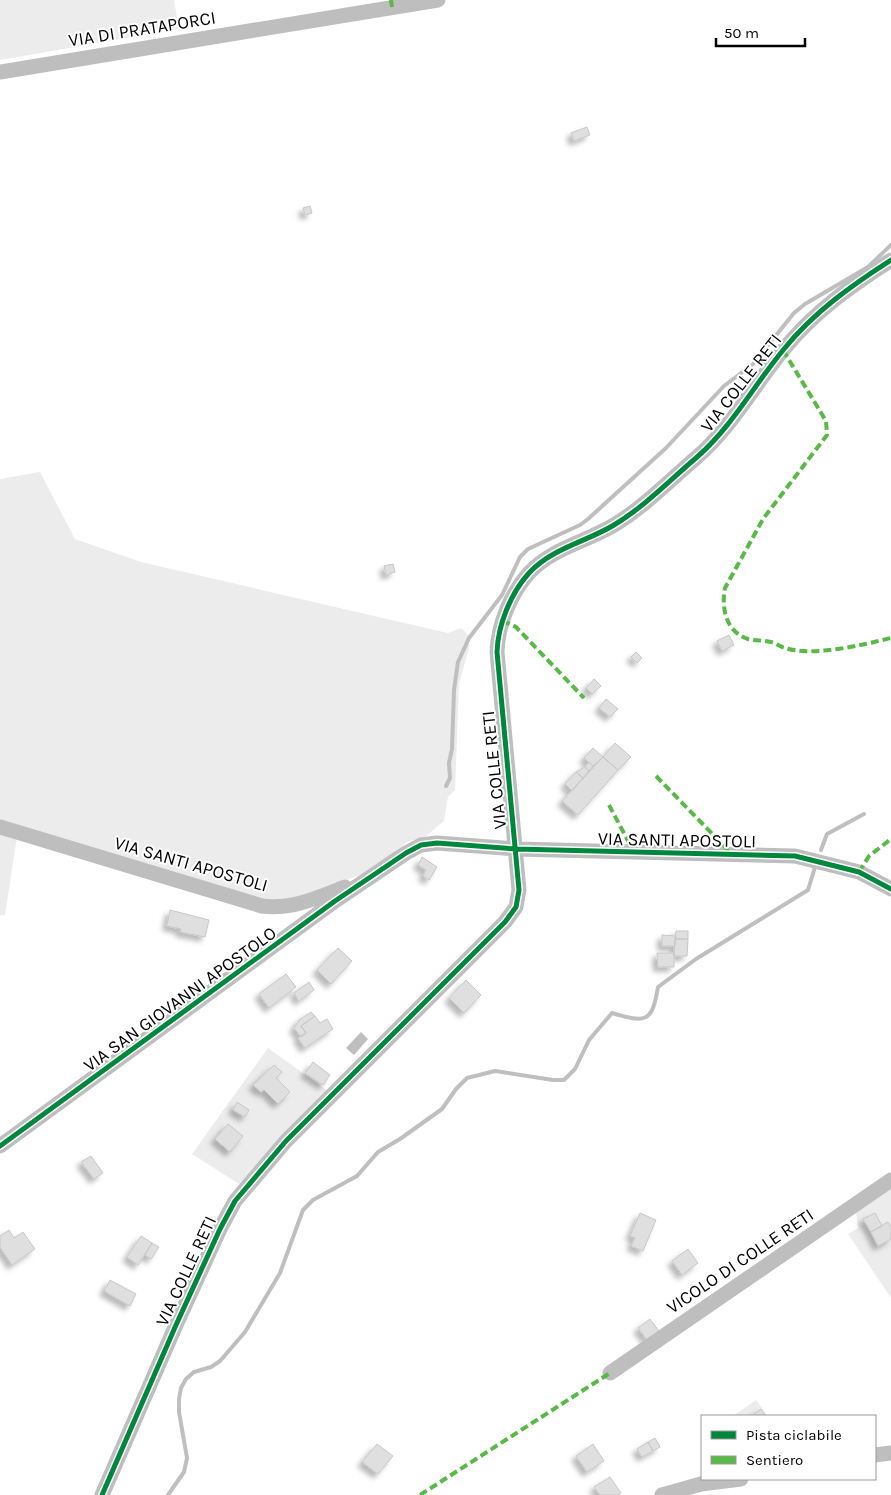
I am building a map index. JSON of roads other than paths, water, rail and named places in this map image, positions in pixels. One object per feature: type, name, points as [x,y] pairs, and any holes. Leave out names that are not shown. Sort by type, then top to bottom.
[{"type":"street","name":"VIA DI PRATAPORCI","points":[[0,72],[438,0]]},
{"type":"street","name":"VIA COLLE RETI","points":[[102,1495],[158,1364],[232,1207],[247,1185],[286,1141],[509,918],[519,895],[497,652],[504,618],[519,587],[529,573],[546,558],[623,519],[703,452],[727,427],[768,369],[808,322],[852,286],[891,260]]},
{"type":"street","name":"VIA SANTI APOSTOLI","points":[[0,827],[262,906],[284,906],[305,902],[370,877]]},
{"type":"street","name":"VIA SAN GIOVANNI APOSTOLO","points":[[0,1146],[408,851],[427,844],[441,843],[516,850]]},
{"type":"street","name":"VIA SANTI APOSTOLI","points":[[516,850],[795,856],[859,872],[891,888]]},
{"type":"street","name":"VICOLO DI COLLE RETI","points":[[610,1373],[891,1180]]},
{"type":"street","points":[[876,1455],[891,1453]]},
{"type":"street","points":[[662,1495],[701,1484],[733,1480]]},
{"type":"waterway","points":[[446,786],[450,778],[449,763],[452,749],[454,690],[458,662],[469,638],[502,595],[520,557],[528,549],[580,525],[588,519],[666,448],[724,386],[753,364],[794,313],[805,304],[868,267],[891,245]]},
{"type":"waterway","points":[[821,850],[827,834],[864,814]]},
{"type":"waterway","points":[[168,1495],[184,1472],[187,1458],[179,1412],[181,1388],[186,1379],[194,1372],[211,1367],[220,1361],[245,1332],[280,1273],[303,1210],[313,1200],[357,1176],[378,1152],[442,1109],[456,1089],[467,1078],[495,1071],[564,1080],[575,1069],[589,1040],[612,1013],[640,1019],[646,1017],[653,1008],[658,987],[696,959],[808,890],[815,867]]}]
